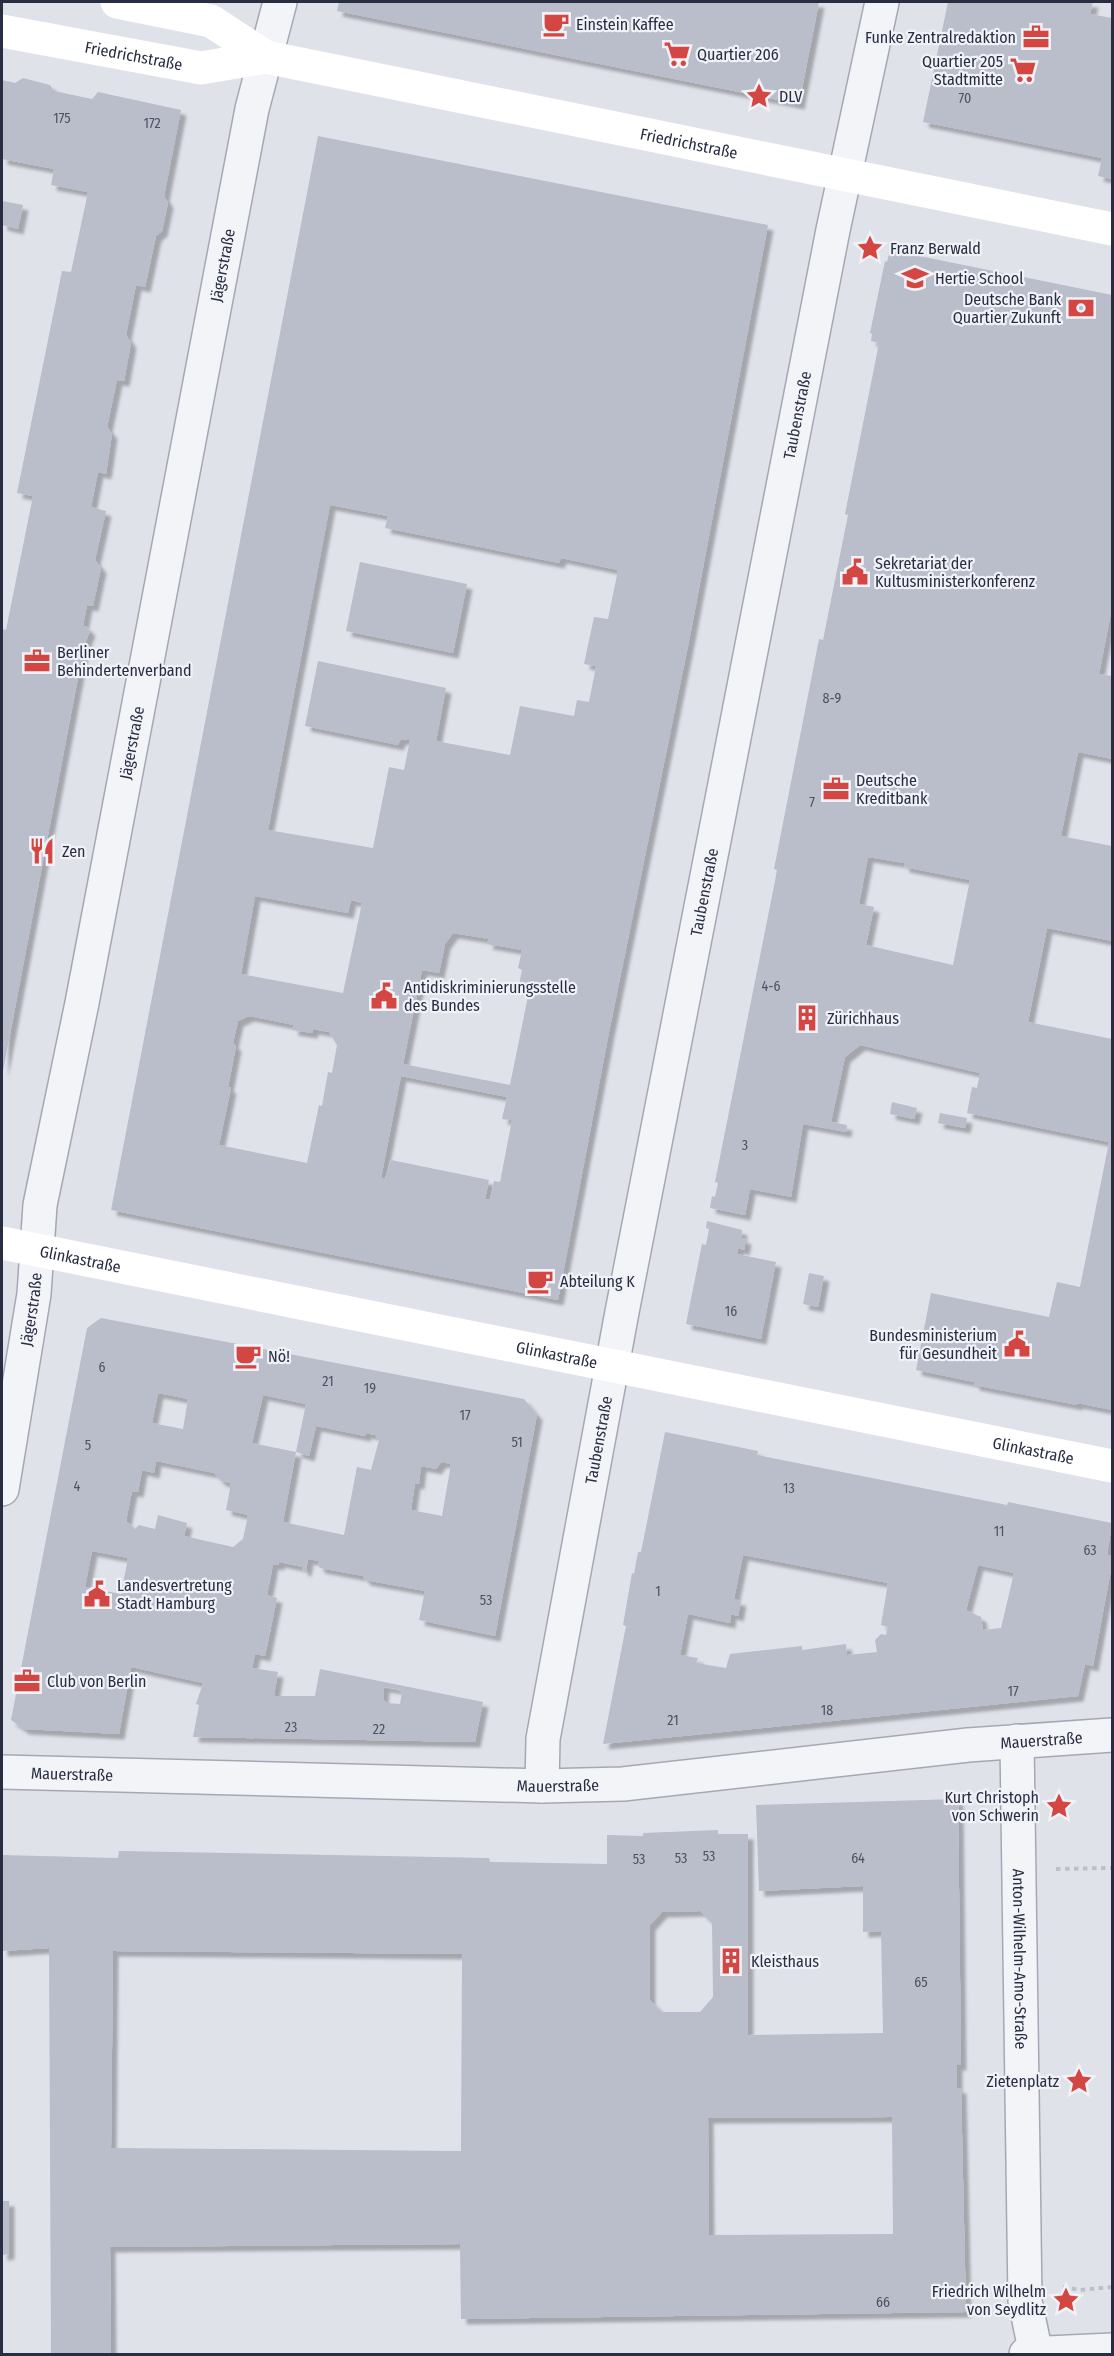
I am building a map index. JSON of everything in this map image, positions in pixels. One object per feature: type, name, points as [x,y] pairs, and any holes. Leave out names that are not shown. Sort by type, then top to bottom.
[{"type":"street","name":"Friedrichstraße","points":[[117,2],[211,21],[266,57]]},
{"type":"street","name":"Jägerstraße","points":[[2,1489],[34,1294],[40,1205],[82,1003],[252,109],[279,2]]},
{"type":"street","name":"Taubenstraße","points":[[542,1786],[543,1739],[612,1365],[833,230],[882,2]]},
{"type":"street","name":"Friedrichstraße","points":[[2,31],[201,68],[266,57],[1113,229]]},
{"type":"street","name":"Glinkastraße","points":[[2,1243],[1113,1466]]},
{"type":"street","name":"Mauerstraße","points":[[2,1772],[542,1786],[623,1784],[1017,1741],[1113,1735]]},
{"type":"street","name":"Anton-Wilhelm-Amo-Straße","points":[[1017,1741],[1025,2301],[1036,2354]]},
{"type":"street","points":[[1026,2355],[1113,2350]]},
{"type":"path","points":[[1054,1869],[1113,1868]]},
{"type":"path","points":[[1059,2286],[1080,2290],[1113,2287]]},
{"type":"building","name":"Quartier 206","points":[[339,2],[819,2],[799,104],[337,11]]},
{"type":"building","name":"Quartier 205 Stadtmitte","points":[[948,2],[1093,2],[1090,14],[1112,18],[1112,179],[1098,176],[1102,158],[923,122]]},
{"type":"building","points":[[23,78],[50,85],[54,91],[92,99],[98,92],[181,110],[164,196],[168,203],[162,231],[156,236],[145,287],[136,285],[126,335],[131,343],[124,381],[117,380],[107,427],[112,434],[106,474],[98,472],[91,507],[106,511],[95,560],[101,568],[93,606],[87,605],[83,626],[90,631],[84,646],[3,1071],[2,629],[6,630],[33,496],[17,493],[62,271],[71,272],[88,192],[51,185],[54,169],[2,159],[2,80],[15,83]]},
{"type":"building","points":[[318,136],[768,225],[690,636],[609,1032],[558,1300],[111,1210]],"holes":[[[330,505],[388,516],[385,528],[559,563],[561,558],[618,570],[608,619],[594,617],[584,664],[596,666],[589,702],[577,700],[574,716],[520,706],[510,755],[436,741],[446,688],[318,661],[305,726],[398,745],[401,739],[410,740],[404,770],[389,767],[373,848],[268,830]],[[255,896],[348,913],[351,900],[362,903],[343,993],[241,974]],[[453,933],[489,939],[487,944],[522,950],[518,968],[522,970],[518,989],[529,991],[510,1085],[403,1064],[422,970],[439,973],[445,944]],[[249,1016],[294,1025],[292,1030],[312,1033],[313,1029],[329,1032],[337,1045],[332,1073],[328,1072],[322,1106],[319,1105],[307,1163],[219,1145],[231,1088],[228,1087],[236,1046],[233,1043],[238,1021]],[[401,1076],[507,1097],[502,1119],[512,1120],[500,1182],[494,1181],[490,1200],[485,1199],[489,1180],[391,1160],[385,1179],[381,1178]]]},
{"type":"building","points":[[2,201],[23,205],[18,229],[2,225]]},
{"type":"building","points":[[890,250],[1112,295],[1112,607],[1099,674],[1112,676],[1112,759],[1078,752],[1061,836],[1112,846],[1112,941],[1047,928],[1028,1022],[1112,1039],[1112,1410],[974,1385],[974,1382],[916,1370],[931,1293],[1049,1317],[1057,1282],[1080,1287],[1109,1142],[967,1113],[972,1087],[977,1088],[980,1073],[860,1045],[845,1057],[831,1122],[847,1125],[846,1132],[803,1124],[791,1197],[750,1189],[745,1215],[710,1208],[718,1183],[715,1182],[774,886],[777,870],[774,869],[819,639],[823,640],[848,515],[845,514],[879,343],[871,341],[872,334],[870,333],[885,261],[887,262]],"holes":[[[868,857],[904,863],[904,867],[970,880],[953,965],[866,945],[874,907],[859,904]]]},
{"type":"building","points":[[360,562],[467,584],[453,653],[346,631]]},
{"type":"building","points":[[892,1102],[917,1108],[914,1119],[890,1114]]},
{"type":"building","points":[[940,1113],[967,1118],[965,1128],[938,1123]]},
{"type":"building","points":[[707,1221],[742,1230],[741,1238],[746,1239],[744,1250],[738,1248],[737,1254],[776,1262],[761,1339],[686,1324],[702,1244],[706,1245],[709,1229],[706,1228]]},
{"type":"building","points":[[809,1273],[824,1276],[818,1307],[803,1304]]},
{"type":"building","points":[[101,1318],[524,1399],[537,1415],[495,1636],[419,1620],[425,1591],[365,1580],[363,1576],[320,1568],[319,1561],[308,1559],[306,1571],[302,1570],[303,1567],[279,1562],[279,1565],[273,1564],[267,1595],[277,1598],[265,1656],[255,1654],[252,1668],[278,1672],[274,1696],[315,1696],[320,1669],[483,1702],[475,1742],[193,1737],[199,1705],[196,1704],[203,1683],[131,1667],[119,1734],[24,1729],[11,1720],[87,1328]],"holes":[[[158,1393],[188,1399],[183,1429],[152,1423]],[[263,1395],[306,1404],[296,1452],[252,1443]],[[316,1426],[365,1436],[366,1433],[375,1435],[379,1440],[371,1470],[357,1467],[344,1535],[283,1522],[296,1452],[309,1456]],[[156,1461],[214,1473],[221,1481],[231,1483],[226,1510],[248,1515],[243,1539],[233,1547],[184,1536],[187,1523],[158,1515],[155,1529],[139,1525],[135,1529],[126,1521],[132,1491],[138,1492],[142,1470],[154,1473]],[[441,1462],[451,1464],[442,1516],[411,1510],[415,1483],[419,1484],[421,1466],[436,1469]],[[92,1551],[128,1558],[121,1594],[85,1587]],[[384,1687],[398,1689],[402,1692],[400,1704],[387,1703],[383,1699]]]},
{"type":"building","points":[[665,1432],[758,1451],[757,1455],[1007,1505],[1008,1502],[1112,1523],[1107,1555],[1112,1556],[1112,1564],[1093,1666],[1085,1664],[1078,1696],[603,1744],[626,1626],[623,1625],[632,1573],[634,1574],[638,1552],[641,1552]],"holes":[[[743,1555],[888,1583],[881,1625],[888,1627],[886,1635],[881,1634],[875,1640],[877,1652],[847,1655],[846,1644],[802,1650],[802,1646],[730,1654],[726,1668],[696,1663],[698,1658],[680,1655],[688,1614],[730,1623],[731,1614],[738,1616],[741,1601],[734,1599]],[[978,1565],[1014,1573],[1001,1628],[983,1630],[981,1617],[966,1610]]]},
{"type":"building","points":[[958,1799],[961,2065],[957,2065],[957,2088],[961,2088],[966,2312],[461,2319],[460,2244],[110,2247],[111,2354],[51,2354],[49,1948],[2,1951],[2,1855],[118,1858],[119,1851],[489,1858],[490,1862],[607,1864],[607,1835],[643,1836],[643,1833],[718,1830],[718,1834],[748,1834],[748,2035],[883,2033],[881,1931],[863,1932],[863,1886],[759,1891],[756,1805]],"holes":[[[700,1911],[712,1923],[713,1997],[700,2012],[662,2012],[650,2000],[650,1925],[662,1912]],[[113,1951],[462,1954],[461,2151],[111,2148]],[[892,2117],[893,2234],[709,2235],[708,2118]]]},
{"type":"building","points":[[2,2201],[9,2201],[9,2254],[2,2255]]},
{"type":"place","name":"Einstein Kaffee","points":[[556,24]]},
{"type":"place","name":"Funke Zentralredaktion","points":[[1036,37]]},
{"type":"place","name":"Quartier 206","points":[[677,54]]},
{"type":"place","name":"Quartier 205 Stadtmitte","points":[[1023,70]]},
{"type":"place","name":"DLV","points":[[759,96]]},
{"type":"place","name":"Franz Berwald","points":[[870,248]]},
{"type":"place","name":"Hertie School","points":[[915,278]]},
{"type":"place","name":"Deutsche Bank Quartier Zukunft","points":[[1081,308]]},
{"type":"place","name":"Sekretariat der Kultusministerkonferenz","points":[[855,572]]},
{"type":"place","name":"Berliner Behindertenverband","points":[[37,661]]},
{"type":"place","name":"Deutsche Kreditbank","points":[[836,789]]},
{"type":"place","name":"Zen","points":[[42,851]]},
{"type":"place","name":"Antidiskriminierungsstelle des Bundes","points":[[384,996]]},
{"type":"place","name":"Zürichhaus","points":[[807,1018]]},
{"type":"place","name":"Abteilung K","points":[[540,1281]]},
{"type":"place","name":"Bundesministerium für Gesundheit","points":[[1017,1344]]},
{"type":"place","name":"Nö!","points":[[248,1356]]},
{"type":"place","name":"Landesvertretung Stadt Hamburg","points":[[97,1594]]},
{"type":"place","name":"Club von Berlin","points":[[27,1681]]},
{"type":"place","name":"Kurt Christoph von Schwerin","points":[[1059,1806]]},
{"type":"place","name":"Kleisthaus","points":[[731,1961]]},
{"type":"place","name":"Zietenplatz","points":[[1079,2081]]},
{"type":"place","name":"Friedrich Wilhelm von Seydlitz","points":[[1066,2300]]}]
